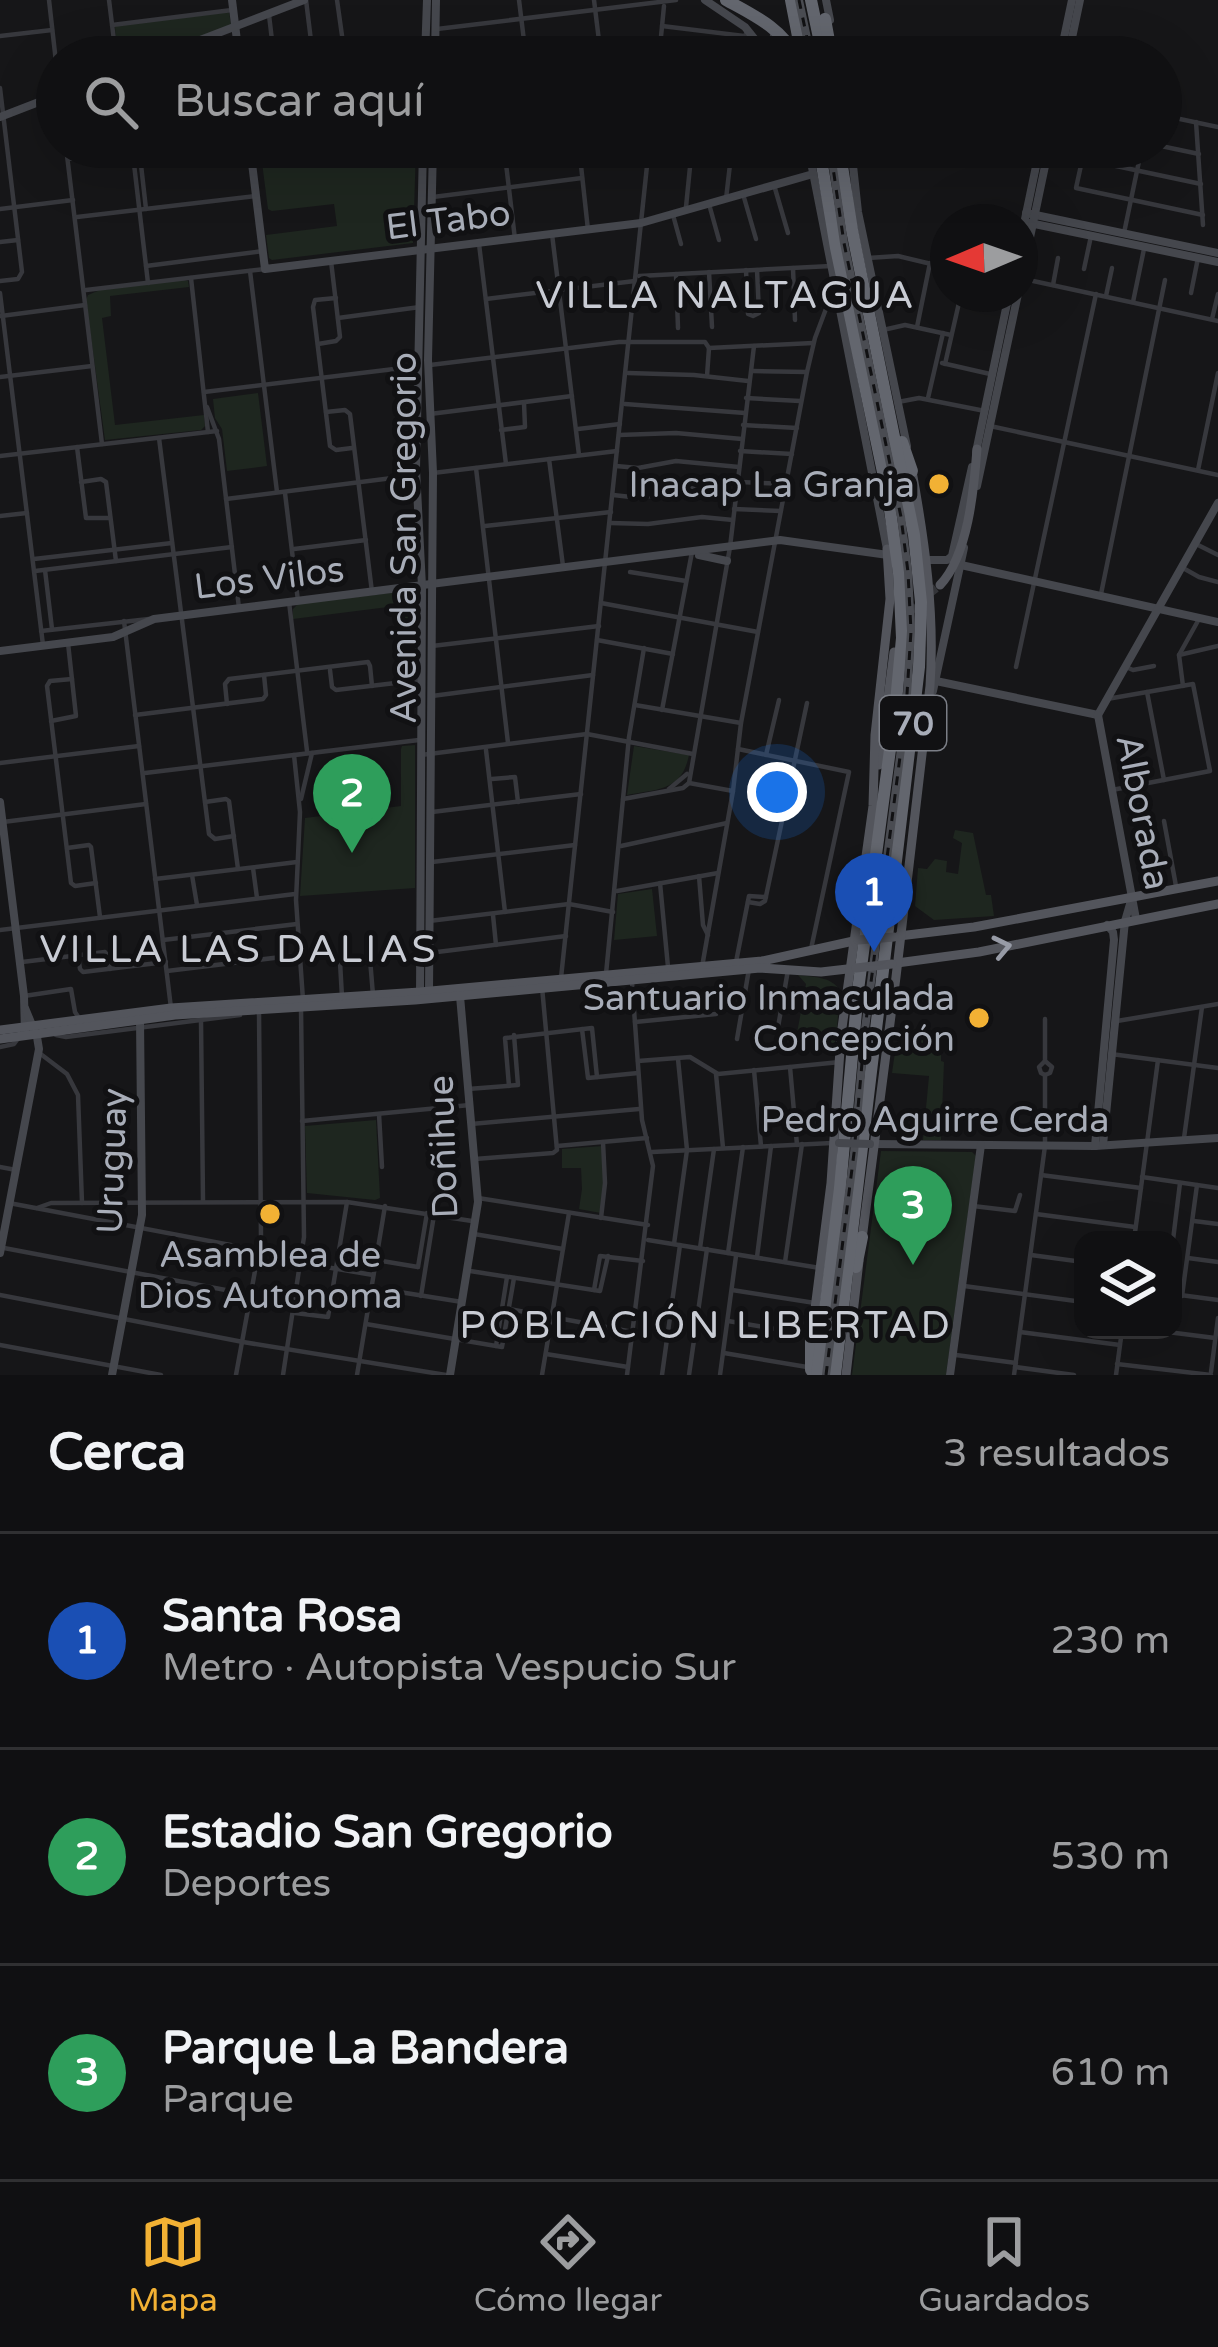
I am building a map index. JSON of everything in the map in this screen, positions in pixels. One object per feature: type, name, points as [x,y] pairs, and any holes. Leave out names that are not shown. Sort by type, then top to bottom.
[{"type":"highway","points":[[726,0],[782,36]]},
{"type":"highway","points":[[791,0],[796,36]]},
{"type":"highway","points":[[811,0],[824,36]]},
{"type":"highway","points":[[825,19],[828,36]]},
{"type":"highway","name":"70","points":[[810,1373],[844,1154],[858,989],[899,676],[902,604],[888,496],[822,168]]},
{"type":"highway","name":"70","points":[[840,1375],[921,639],[914,535],[842,168]]},
{"type":"highway","points":[[874,343],[912,471]]},
{"type":"highway","points":[[870,414],[888,552]]},
{"type":"highway","points":[[840,1375],[862,1237]]},
{"type":"highway","points":[[810,1373],[811,1335]]},
{"type":"main road","points":[[940,585],[958,555],[977,449]]},
{"type":"main road","points":[[862,1237],[932,650],[927,560],[912,471]]},
{"type":"main road","points":[[873,806],[875,735],[890,599],[888,552]]},
{"type":"main road","points":[[811,1335],[837,1143],[847,991],[894,652]]},
{"type":"main road","points":[[864,870],[904,877]]},
{"type":"main road","points":[[460,992],[762,961],[1218,881]]},
{"type":"main road","points":[[0,1038],[75,1017],[142,1019],[171,1008],[302,1004],[748,969],[853,969],[980,952],[1218,904]]},
{"type":"main road","points":[[903,914],[928,933]]},
{"type":"main road","points":[[828,971],[847,991]]},
{"type":"main road","points":[[27,1031],[241,1007],[260,1010],[342,997],[424,995]]},
{"type":"main road","points":[[845,1029],[885,1036]]},
{"type":"street","points":[[49,0],[53,36]]},
{"type":"street","points":[[109,0],[113,36]]},
{"type":"street","points":[[216,0],[218,12]]},
{"type":"street","points":[[210,36],[305,0],[310,36]]},
{"type":"street","points":[[337,0],[342,36]]},
{"type":"street","points":[[426,36],[427,0]]},
{"type":"street","points":[[436,0],[436,36]]},
{"type":"street","points":[[520,0],[524,36]]},
{"type":"street","points":[[594,0],[599,36]]},
{"type":"street","points":[[436,29],[676,0]]},
{"type":"street","points":[[705,0],[749,36]]},
{"type":"street","points":[[826,0],[829,36]]},
{"type":"street","points":[[1068,36],[1076,0]]},
{"type":"street","points":[[661,36],[664,2]]},
{"type":"street","points":[[753,2],[759,14]]},
{"type":"street","points":[[112,25],[218,12],[233,5],[237,36]]},
{"type":"street","points":[[268,14],[271,36]]},
{"type":"street","points":[[662,26],[746,33]]},
{"type":"street","points":[[0,36],[52,30]]},
{"type":"street","points":[[0,88],[22,276],[0,281]]},
{"type":"street","points":[[2,116],[36,103]]},
{"type":"street","points":[[1182,119],[1218,127]]},
{"type":"street","points":[[1196,122],[1203,225]]},
{"type":"street","points":[[1182,150],[1199,154]]},
{"type":"street","points":[[69,168],[102,444]]},
{"type":"street","points":[[138,168],[148,283]]},
{"type":"street","points":[[253,168],[265,269]]},
{"type":"street","name":"Avenida San Gregorio","points":[[424,168],[426,249],[416,475],[432,646],[426,739]]},
{"type":"street","name":"Avenida San Gregorio","points":[[424,995],[426,739],[422,680],[433,473],[420,307],[433,168]]},
{"type":"street","points":[[507,168],[515,238]]},
{"type":"street","points":[[581,168],[588,230]]},
{"type":"street","points":[[561,979],[648,168]]},
{"type":"street","points":[[686,211],[690,168]]},
{"type":"street","points":[[726,200],[730,168]]},
{"type":"street","points":[[812,168],[888,552]]},
{"type":"street","points":[[849,168],[912,471]]},
{"type":"street","points":[[1033,204],[1041,168]]},
{"type":"street","points":[[1081,168],[1076,188],[1203,215]]},
{"type":"street","points":[[1124,168],[1201,184]]},
{"type":"street","points":[[1124,233],[1138,168]]},
{"type":"street","name":"El Tabo","points":[[83,291],[641,224],[813,174]]},
{"type":"street","points":[[432,197],[582,178]]},
{"type":"street","points":[[774,185],[788,233]]},
{"type":"street","points":[[743,194],[756,239]]},
{"type":"street","points":[[75,218],[256,196]]},
{"type":"street","points":[[0,209],[73,200]]},
{"type":"street","points":[[709,205],[719,240]]},
{"type":"street","points":[[673,215],[681,244]]},
{"type":"street","points":[[1038,220],[1218,258]]},
{"type":"street","points":[[1091,231],[1124,233],[1146,243]]},
{"type":"street","points":[[1084,269],[1091,231]]},
{"type":"street","points":[[552,234],[579,455]]},
{"type":"street","points":[[0,242],[18,240]]},
{"type":"street","points":[[478,243],[506,464]]},
{"type":"street","points":[[1133,302],[1146,243]]},
{"type":"street","points":[[146,266],[263,251]]},
{"type":"street","points":[[1191,293],[1199,254]]},
{"type":"street","points":[[868,258],[898,256],[930,263],[916,327]]},
{"type":"street","points":[[1053,285],[1058,257]]},
{"type":"street","points":[[317,344],[340,339],[331,261]]},
{"type":"street","points":[[485,300],[676,274],[831,266]]},
{"type":"street","points":[[793,268],[795,320]]},
{"type":"street","points":[[1106,296],[1112,268]]},
{"type":"street","points":[[746,270],[749,315],[756,316],[757,270]]},
{"type":"street","points":[[250,271],[292,550],[297,671],[309,753],[299,804]]},
{"type":"street","points":[[710,272],[712,327]]},
{"type":"street","points":[[676,274],[678,328]]},
{"type":"street","points":[[191,278],[208,432]]},
{"type":"street","points":[[1101,594],[1166,280]]},
{"type":"street","points":[[1038,283],[1215,320],[1218,294]]},
{"type":"street","points":[[703,967],[741,724],[807,372],[835,285]]},
{"type":"street","points":[[0,293],[43,646]]},
{"type":"street","points":[[1016,667],[1096,294]]},
{"type":"street","points":[[336,298],[314,302],[317,344],[331,448],[354,447]]},
{"type":"street","points":[[1,315],[85,305]]},
{"type":"street","points":[[338,318],[420,307]]},
{"type":"street","points":[[927,399],[955,312]]},
{"type":"street","points":[[927,560],[952,556],[1009,312]]},
{"type":"street","points":[[927,712],[1011,312]]},
{"type":"street","points":[[883,330],[905,325],[947,334]]},
{"type":"street","points":[[205,392],[629,341],[705,342],[709,348],[707,376]]},
{"type":"street","points":[[709,348],[813,343]]},
{"type":"street","points":[[623,799],[683,788],[689,769],[730,548],[754,346]]},
{"type":"street","points":[[941,363],[992,374]]},
{"type":"street","points":[[0,377],[92,366]]},
{"type":"street","points":[[750,371],[807,372]]},
{"type":"street","points":[[626,373],[748,381]]},
{"type":"street","points":[[1198,470],[1218,373]]},
{"type":"street","points":[[430,414],[572,396]]},
{"type":"street","points":[[746,398],[802,401]]},
{"type":"street","points":[[898,402],[927,399],[985,412]]},
{"type":"street","points":[[502,430],[525,427],[523,402]]},
{"type":"street","points":[[622,404],[745,413]]},
{"type":"street","points":[[207,407],[217,431],[239,608]]},
{"type":"street","points":[[326,412],[349,411],[372,592]]},
{"type":"street","points":[[576,429],[620,424]]},
{"type":"street","points":[[743,424],[797,428]]},
{"type":"street","points":[[990,426],[1218,475]]},
{"type":"street","points":[[0,456],[217,431]]},
{"type":"street","points":[[619,435],[676,433],[742,440]]},
{"type":"street","points":[[159,438],[205,802],[212,838],[234,836]]},
{"type":"street","points":[[77,447],[87,519],[110,518]]},
{"type":"street","points":[[433,473],[617,451]]},
{"type":"street","points":[[740,451],[792,454]]},
{"type":"street","points":[[549,459],[563,569]]},
{"type":"street","points":[[616,466],[638,468],[676,460],[739,467]]},
{"type":"street","points":[[476,468],[508,742]]},
{"type":"street","points":[[226,499],[416,475]]},
{"type":"street","points":[[82,482],[105,481],[116,561]]},
{"type":"street","points":[[737,482],[787,484]]},
{"type":"street","points":[[613,495],[640,498],[692,488],[736,492]]},
{"type":"street","points":[[935,681],[1098,716],[1196,544],[1213,523],[1218,503]]},
{"type":"street","points":[[734,509],[782,511]]},
{"type":"street","points":[[483,526],[611,512]]},
{"type":"street","points":[[0,516],[27,513]]},
{"type":"street","points":[[610,523],[699,517],[733,520]]},
{"type":"street","points":[[292,550],[366,540]]},
{"type":"street","name":"Los Vilos","points":[[41,631],[125,627],[182,615],[776,541],[888,552]]},
{"type":"street","points":[[32,559],[172,543]]},
{"type":"street","points":[[1196,544],[1218,555]]},
{"type":"street","points":[[34,571],[232,547]]},
{"type":"street","points":[[662,710],[692,552],[728,561]]},
{"type":"street","points":[[961,565],[1218,622]]},
{"type":"street","points":[[1183,568],[1218,582]]},
{"type":"street","points":[[45,570],[52,630]]},
{"type":"street","points":[[630,572],[686,581]]},
{"type":"street","points":[[601,603],[758,632]]},
{"type":"street","points":[[1183,686],[1179,655],[1200,617]]},
{"type":"street","points":[[432,646],[598,626]]},
{"type":"street","points":[[125,627],[171,1008]]},
{"type":"street","name":"Los Vilos","points":[[0,651],[113,637],[125,627]]},
{"type":"street","points":[[597,640],[673,654]]},
{"type":"street","points":[[51,721],[75,717],[68,643]]},
{"type":"street","points":[[1179,655],[1218,646]]},
{"type":"street","points":[[606,974],[628,742],[644,648]]},
{"type":"street","points":[[227,704],[226,680],[368,662],[372,686]]},
{"type":"street","points":[[1126,667],[1154,666]]},
{"type":"street","points":[[330,667],[334,690],[422,680]]},
{"type":"street","points":[[135,715],[264,698],[264,675]]},
{"type":"street","points":[[431,696],[593,675]]},
{"type":"street","points":[[72,679],[47,684],[51,721],[72,884],[96,884]]},
{"type":"street","points":[[1107,699],[1193,684],[1210,771],[1112,790]]},
{"type":"street","points":[[1148,692],[1164,780]]},
{"type":"street","points":[[766,754],[779,700]]},
{"type":"street","points":[[736,964],[748,902],[762,904],[766,897],[807,703]]},
{"type":"street","points":[[634,705],[741,724]]},
{"type":"street","name":"Alborada","points":[[1098,716],[1132,897],[1113,1003]]},
{"type":"street","points":[[426,754],[587,734],[692,754]]},
{"type":"street","points":[[142,773],[426,739]]},
{"type":"street","points":[[0,763],[139,746]]},
{"type":"street","points":[[487,748],[505,912]]},
{"type":"street","points":[[738,749],[849,772],[811,950]]},
{"type":"street","name":"Avenida San Gregorio","points":[[424,995],[430,862],[426,754]]},
{"type":"street","points":[[283,1375],[301,1263],[305,1201],[296,894],[299,804],[294,755]]},
{"type":"street","points":[[489,780],[514,777],[518,802]]},
{"type":"street","points":[[685,782],[733,790]]},
{"type":"street","points":[[430,812],[581,794]]},
{"type":"street","points":[[205,802],[230,801],[238,869]]},
{"type":"street","points":[[0,802],[27,1031],[38,1052],[67,1074],[78,1095],[82,1203]]},
{"type":"street","points":[[2,822],[146,804]]},
{"type":"street","points":[[1164,821],[1177,889]]},
{"type":"street","points":[[619,846],[727,823]]},
{"type":"street","points":[[430,862],[575,845]]},
{"type":"street","points":[[67,848],[90,846],[100,917]]},
{"type":"street","points":[[155,879],[297,862]]},
{"type":"street","points":[[253,867],[256,898]]},
{"type":"street","points":[[615,891],[718,873]]},
{"type":"street","points":[[192,874],[197,905]]},
{"type":"street","points":[[699,876],[708,935]]},
{"type":"street","points":[[660,883],[668,969]]},
{"type":"street","points":[[0,930],[296,894]]},
{"type":"street","points":[[1107,902],[1131,920]]},
{"type":"street","points":[[429,921],[569,904],[613,912]]},
{"type":"street","points":[[493,913],[496,945]]},
{"type":"street","points":[[163,940],[297,924]]},
{"type":"street","points":[[1099,1146],[1113,1003],[1114,938],[1106,925]]},
{"type":"street","points":[[429,953],[566,936]]},
{"type":"street","points":[[20,962],[106,953],[110,969]]},
{"type":"street","points":[[78,955],[82,971],[300,954]]},
{"type":"street","points":[[370,959],[373,995]]},
{"type":"street","points":[[340,962],[342,997]]},
{"type":"street","points":[[737,1039],[748,969]]},
{"type":"street","points":[[777,1033],[788,970]]},
{"type":"street","points":[[546,1354],[628,1371],[653,1173],[641,1108],[632,979]]},
{"type":"street","points":[[542,987],[557,1149]]},
{"type":"street","points":[[24,995],[71,989],[75,1017]]},
{"type":"street","name":"Doñihue","points":[[448,1375],[478,1198],[460,992]]},
{"type":"street","points":[[1108,1053],[1115,1021],[1113,1003]]},
{"type":"street","points":[[1115,1021],[1218,1004]]},
{"type":"street","points":[[1184,1141],[1202,1006]]},
{"type":"street","points":[[142,1019],[236,1017],[241,1007]]},
{"type":"street","points":[[236,1375],[260,1250],[260,1010]]},
{"type":"street","points":[[635,1022],[716,1013]]},
{"type":"street","name":"Uruguay","points":[[113,1370],[140,1227],[142,1019]]},
{"type":"street","points":[[1015,1368],[1046,1146],[1045,1075],[1039,1069],[1045,1061],[1045,1019]]},
{"type":"street","points":[[201,1021],[202,1202]]},
{"type":"street","points":[[508,1085],[505,1037],[547,1032],[592,1028],[597,1077]]},
{"type":"street","points":[[582,1029],[588,1078],[638,1073]]},
{"type":"street","points":[[468,1089],[518,1085],[514,1036]]},
{"type":"street","points":[[38,1052],[0,1250],[252,1295]]},
{"type":"street","points":[[1108,1053],[1218,1068]]},
{"type":"street","points":[[662,1375],[687,1150],[678,1058]]},
{"type":"street","points":[[638,1061],[691,1058],[716,1074],[840,1062]]},
{"type":"street","points":[[1135,1231],[1158,1060]]},
{"type":"street","points":[[785,1262],[799,1144],[790,1067]]},
{"type":"street","points":[[754,1070],[760,1147]]},
{"type":"street","points":[[716,1074],[723,1148]]},
{"type":"street","points":[[302,1121],[470,1106]]},
{"type":"street","points":[[471,1124],[641,1108]]},
{"type":"street","points":[[379,1114],[382,1167]]},
{"type":"street","points":[[474,1160],[648,1138]]},
{"type":"street","name":"Pedro Aguirre Cerda","points":[[652,1152],[837,1143],[1099,1146],[1218,1138]]},
{"type":"street","points":[[602,1218],[603,1142]]},
{"type":"street","points":[[950,1375],[981,1145]]},
{"type":"street","points":[[757,1257],[772,1146]]},
{"type":"street","points":[[720,1375],[743,1148]]},
{"type":"street","points":[[689,1375],[714,1149]]},
{"type":"street","points":[[0,1167],[16,1170]]},
{"type":"street","points":[[1041,1175],[1141,1188]]},
{"type":"street","points":[[1142,1177],[1218,1188]]},
{"type":"street","points":[[1173,1231],[1180,1183]]},
{"type":"street","points":[[1197,1185],[1182,1296],[1218,1300]]},
{"type":"street","points":[[973,1206],[1015,1211],[1020,1196]]},
{"type":"street","points":[[478,1198],[648,1225]]},
{"type":"street","points":[[37,1208],[51,1203],[347,1202],[475,1222]]},
{"type":"street","points":[[293,1312],[328,1317],[347,1202]]},
{"type":"street","points":[[9,1203],[260,1250]]},
{"type":"street","points":[[358,1375],[385,1206]]},
{"type":"street","points":[[542,1375],[568,1213]]},
{"type":"street","points":[[422,1296],[430,1214]]},
{"type":"street","points":[[1036,1214],[1136,1227]]},
{"type":"street","points":[[1192,1221],[1218,1225]]},
{"type":"street","points":[[473,1234],[563,1249]]},
{"type":"street","points":[[646,1240],[820,1268]]},
{"type":"street","points":[[1030,1255],[1074,1261]]},
{"type":"street","points":[[466,1270],[598,1290],[604,1256],[643,1261]]},
{"type":"street","points":[[1187,1258],[1218,1262]]},
{"type":"street","points":[[376,1260],[422,1268]]},
{"type":"street","points":[[301,1263],[374,1275]]},
{"type":"street","points":[[499,1346],[509,1309],[510,1277]]},
{"type":"street","points":[[499,1346],[510,1277]]},
{"type":"street","points":[[962,1286],[1074,1301]]},
{"type":"street","points":[[731,1289],[815,1303]]},
{"type":"street","points":[[387,1290],[462,1302]]},
{"type":"street","points":[[0,1295],[448,1375]]},
{"type":"street","points":[[509,1309],[633,1332]]},
{"type":"street","points":[[1117,1364],[1211,1375],[1218,1318]]},
{"type":"street","points":[[727,1321],[811,1335]]},
{"type":"street","points":[[366,1324],[499,1346]]},
{"type":"street","points":[[1020,1332],[1120,1345]]},
{"type":"street","points":[[1182,1334],[1215,1338]]},
{"type":"street","points":[[1115,1375],[1121,1339]]},
{"type":"street","points":[[0,1345],[113,1370],[161,1375]]},
{"type":"street","points":[[723,1353],[810,1373]]},
{"type":"street","points":[[953,1354],[1074,1375]]},
{"type":"shaded area","points":[[229,12],[231,25],[201,36],[116,36],[115,26]]},
{"type":"shaded area","points":[[263,168],[415,168],[413,243],[272,260],[266,235],[337,226],[334,204],[268,209]]},
{"type":"shaded area","points":[[184,280],[189,287],[110,296],[111,316],[102,318],[115,425],[204,415],[205,426],[105,440],[88,295]]},
{"type":"shaded area","points":[[258,393],[267,466],[227,471],[213,399]]},
{"type":"shaded area","points":[[416,590],[416,678],[404,679],[404,605],[293,619],[298,604]]},
{"type":"shaded area","points":[[415,745],[415,888],[300,896],[305,818],[401,806],[401,749]]},
{"type":"shaded area","points":[[634,746],[689,755],[686,767],[674,782],[627,795]]},
{"type":"shaded area","points":[[955,830],[973,833],[994,916],[934,920],[915,906],[918,868],[927,869],[935,859],[947,861],[946,872],[958,874],[962,843],[953,838]]},
{"type":"shaded area","points":[[652,889],[657,936],[614,940],[618,894]]},
{"type":"shaded area","points":[[798,975],[827,980],[840,991],[836,1040],[828,1055],[826,1040],[795,1044],[806,984]]},
{"type":"shaded area","points":[[919,1032],[941,1035],[941,1140],[923,1140],[929,1076],[892,1073],[895,1052]]},
{"type":"shaded area","points":[[376,1120],[380,1198],[307,1193],[305,1126]]},
{"type":"shaded area","points":[[603,1146],[606,1183],[601,1213],[579,1209],[581,1168],[562,1168],[562,1149]]},
{"type":"shaded area","points":[[881,1151],[972,1152],[976,1156],[946,1375],[852,1375]]},
{"type":"tunnel","points":[[902,623],[916,603],[940,585]]},
{"type":"railway","points":[[799,0],[807,36]]},
{"type":"railway","points":[[826,1375],[906,710],[911,631],[901,517],[833,168]]},
{"type":"place","name":"Inacap La Granja","points":[[939,484]]},
{"type":"place","name":"Estadio San Gregorio","points":[[352,853]]},
{"type":"place","name":"Santa Rosa","points":[[874,952]]},
{"type":"place","name":"Santuario Inmaculada Concepción","points":[[979,1018]]},
{"type":"place","name":"Asamblea de Dios Autonoma","points":[[270,1214]]},
{"type":"place","name":"Parque La Bandera","points":[[913,1265]]},
{"type":"district","name":"VILLA NALTAGUA","points":[[726,294]]},
{"type":"district","name":"VILLA LAS DALIAS","points":[[239,948]]},
{"type":"district","name":"POBLACIÓN LIBERTAD","points":[[706,1324]]}]
